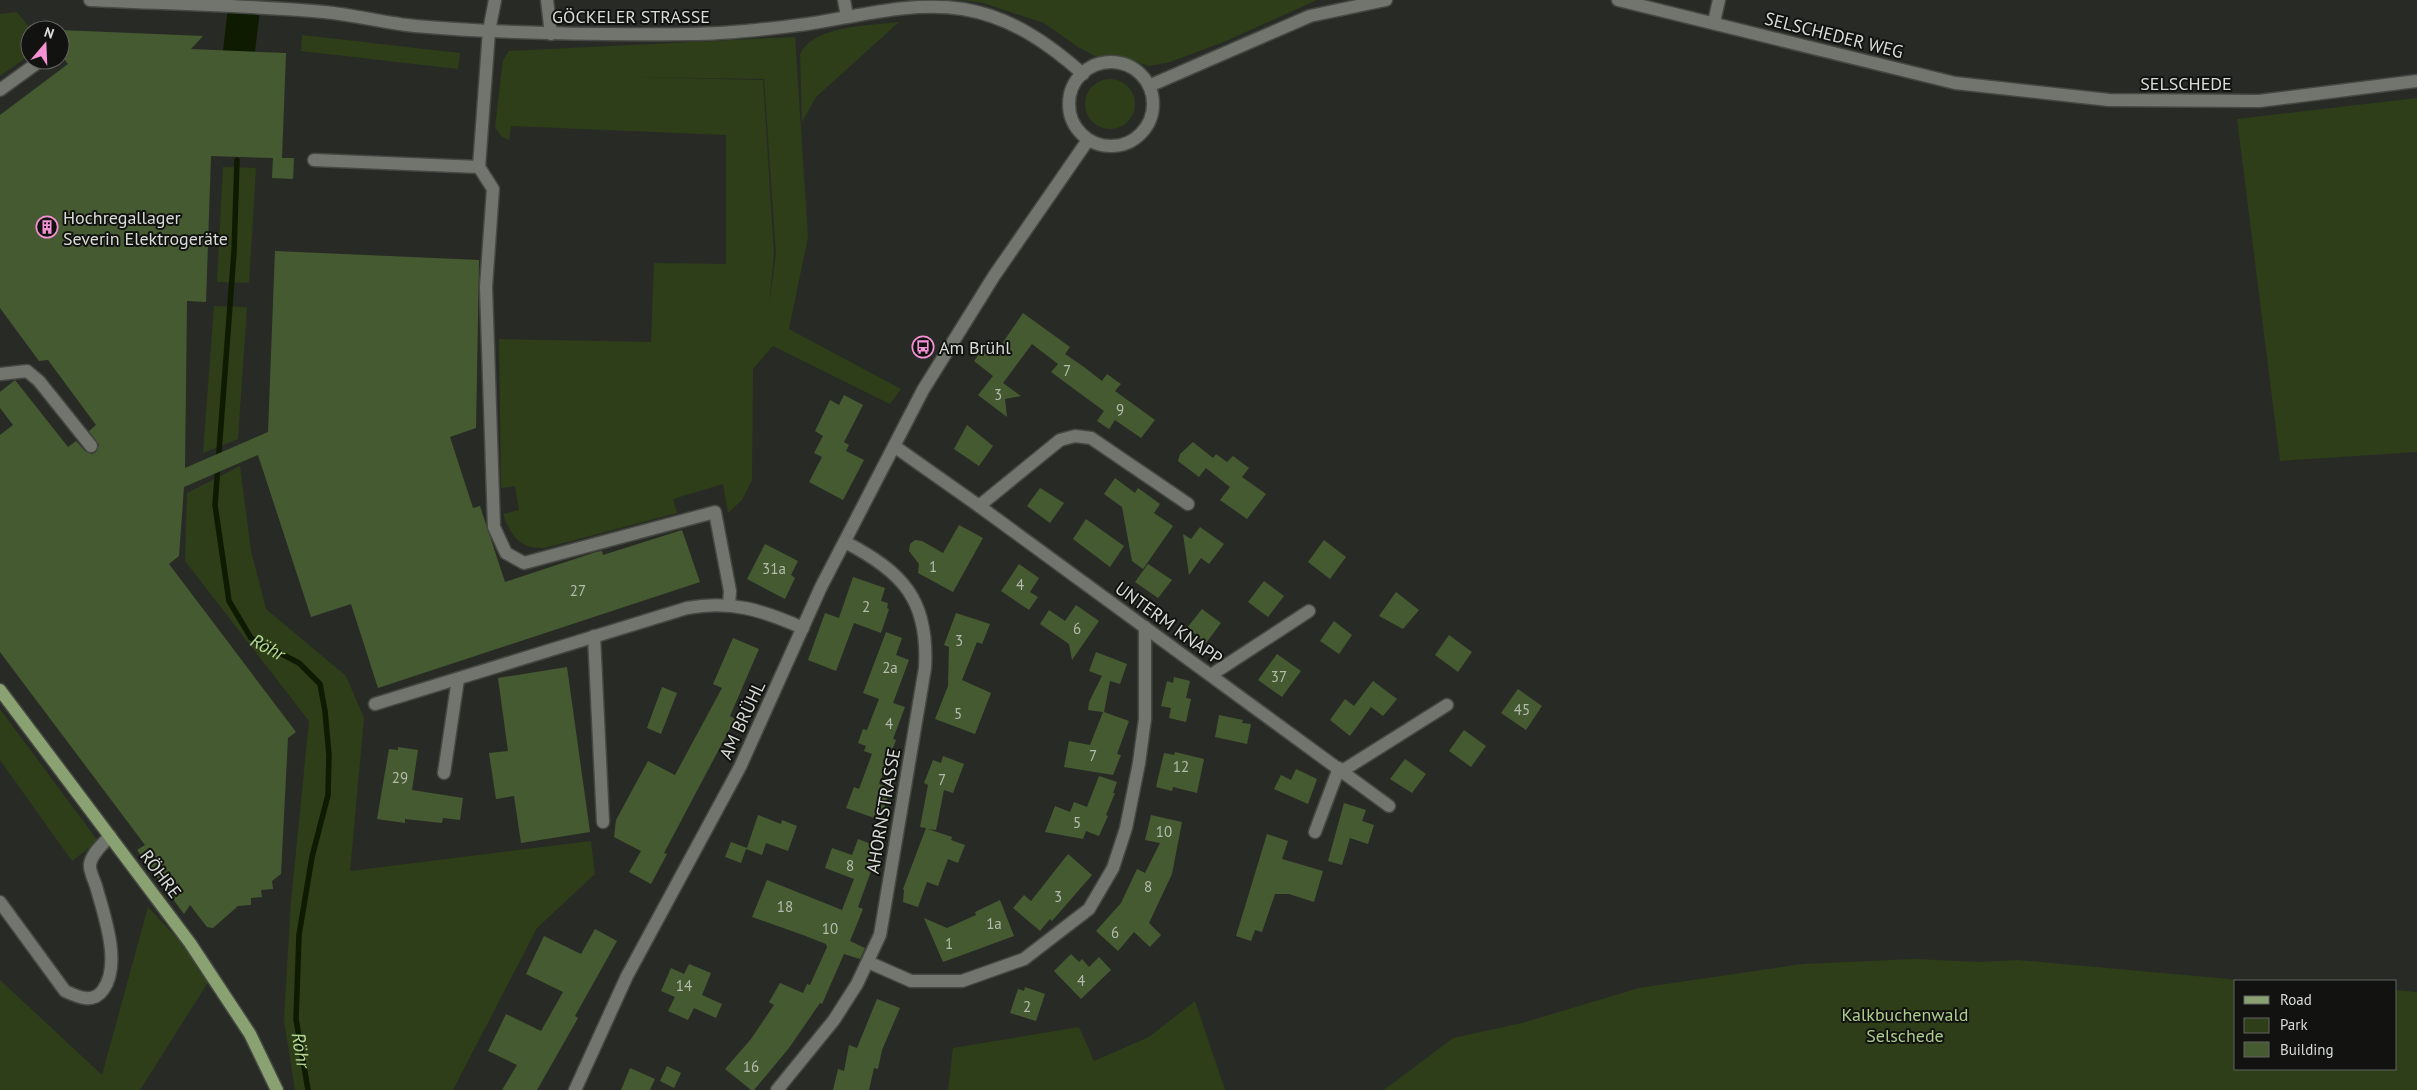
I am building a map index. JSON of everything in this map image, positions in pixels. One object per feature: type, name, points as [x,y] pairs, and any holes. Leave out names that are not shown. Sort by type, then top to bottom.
[{"type":"main road","name":"RÖHRE","points":[[0,690],[212,976],[250,1034],[277,1090]]},
{"type":"street","name":"GÖCKELER STRASSE","points":[[90,0],[326,12],[412,26],[551,34],[733,32],[808,24],[899,7],[934,6],[966,10],[998,18],[1030,33],[1058,52],[1083,74]]},
{"type":"street","points":[[495,0],[489,31],[479,167],[493,189],[486,286],[494,527],[506,553],[524,563],[715,512],[730,591],[729,605]]},
{"type":"street","points":[[547,0],[551,34]]},
{"type":"street","points":[[844,0],[847,16]]},
{"type":"street","points":[[1149,86],[1310,16],[1386,0]]},
{"type":"street","name":"SELSCHEDER WEG","points":[[1618,0],[1714,22],[1955,83]]},
{"type":"street","points":[[1714,22],[1719,0]]},
{"type":"street","points":[[1117,63],[1130,67],[1141,75],[1149,86],[1153,100],[1152,114],[1142,134],[1133,141],[1112,146],[1088,140],[1076,127],[1071,115],[1069,102],[1074,87],[1083,74],[1096,65],[1117,63]]},
{"type":"street","points":[[0,90],[28,70]]},
{"type":"street","name":"SELSCHEDE","points":[[1955,83],[2110,100],[2182,102],[2259,101],[2417,81]]},
{"type":"street","name":"AM BRÜHL","points":[[575,1090],[627,976],[740,768],[803,628],[845,542],[942,357],[994,276],[1088,140]]},
{"type":"street","points":[[314,160],[479,167]]},
{"type":"street","points":[[0,374],[27,372],[39,380],[90,446]]},
{"type":"street","points":[[979,506],[1060,440],[1075,436],[1091,438],[1188,504]]},
{"type":"street","name":"UNTERM KNAPP","points":[[894,446],[1390,806]]},
{"type":"street","name":"AHORNSTRASSE","points":[[777,1090],[834,1020],[868,962],[880,935],[923,684],[926,649],[922,624],[915,601],[903,583],[877,559],[845,542]]},
{"type":"street","points":[[375,704],[594,636],[705,604],[729,605],[772,614],[803,628]]},
{"type":"street","points":[[1211,675],[1309,611]]},
{"type":"street","points":[[868,962],[911,981],[962,981],[1024,959],[1089,909],[1113,868],[1126,828],[1139,763],[1145,719],[1145,627]]},
{"type":"street","points":[[594,636],[603,822]]},
{"type":"street","points":[[444,773],[458,679]]},
{"type":"street","points":[[1315,832],[1341,770],[1447,705]]},
{"type":"street","points":[[0,902],[65,991],[81,998],[92,998],[101,993],[110,979],[112,963],[104,915],[90,865],[96,852],[110,836]]},
{"type":"green space","points":[[963,0],[1317,0],[1226,41],[1170,62],[1149,66],[1119,56],[1095,56],[1078,47],[1044,23],[983,3]]},
{"type":"green space","points":[[17,12],[23,20],[20,20],[20,62],[0,76],[0,14]]},
{"type":"green space","points":[[899,22],[816,97],[802,122],[800,54],[807,44],[817,37],[830,32],[859,26]]},
{"type":"green space","points":[[302,35],[460,53],[458,69],[301,51]]},
{"type":"green space","points":[[795,37],[808,237],[789,329],[901,389],[890,404],[773,346],[753,369],[752,480],[742,500],[728,513],[723,484],[673,499],[677,513],[544,548],[529,546],[518,540],[509,529],[503,514],[519,510],[515,486],[501,488],[499,339],[651,342],[654,263],[726,264],[726,135],[511,126],[509,140],[501,136],[495,127],[503,60],[509,51]],"holes":[[[631,77],[764,79],[776,254],[769,306],[774,254],[763,80]]]},
{"type":"green space","points":[[1105,79],[1115,79],[1128,86],[1135,99],[1135,109],[1128,122],[1115,129],[1105,129],[1096,125],[1089,118],[1085,109],[1085,99],[1089,90],[1096,83]]},
{"type":"green space","points":[[2417,98],[2417,452],[2280,461],[2237,119]]},
{"type":"green space","points":[[223,167],[256,168],[249,283],[217,282]]},
{"type":"green space","points":[[214,306],[247,307],[238,439],[203,453]]},
{"type":"green space","points":[[240,466],[251,551],[266,609],[346,676],[364,718],[350,871],[591,841],[595,874],[537,928],[453,1090],[295,1090],[284,1020],[291,901],[309,721],[185,561],[187,493]]},
{"type":"green space","points":[[0,709],[98,841],[72,861],[0,760]]},
{"type":"green space","points":[[148,907],[212,976],[140,1090],[0,1090],[0,980],[102,1075]]},
{"type":"green space","name":"Kalkbuchenwald Selschede","points":[[1915,959],[1980,962],[2017,960],[2240,980],[2234,980],[2234,1070],[2397,1070],[2397,990],[2417,992],[2417,1090],[1384,1090],[1453,1038],[1522,1023],[1639,988],[1802,964]]},
{"type":"green space","points":[[1195,1001],[1225,1090],[948,1090],[953,1048],[1079,1027],[1094,1061],[1149,1037]]},
{"type":"building","points":[[70,30],[203,36],[191,49],[286,53],[282,158],[294,158],[293,179],[272,178],[273,158],[211,156],[206,302],[187,301],[185,468],[268,432],[275,251],[479,260],[476,428],[450,437],[473,508],[480,506],[505,582],[596,552],[602,551],[603,555],[682,530],[700,582],[378,688],[351,604],[311,617],[258,455],[184,487],[179,556],[169,564],[296,732],[288,738],[281,874],[272,881],[273,889],[261,890],[262,897],[251,898],[251,905],[238,906],[213,928],[207,927],[190,905],[184,914],[137,850],[145,845],[0,652],[0,435],[13,425],[0,408],[0,392],[15,380],[68,447],[76,441],[85,451],[92,454],[96,452],[99,445],[89,431],[96,425],[48,360],[39,361],[0,308],[0,115],[60,70],[70,70]]},
{"type":"building","points":[[1023,313],[1070,347],[1065,354],[1102,381],[1107,374],[1121,384],[1115,391],[1155,420],[1141,438],[1115,420],[1109,429],[1097,421],[1104,411],[1051,372],[1058,364],[1032,344],[1003,383],[1021,396],[1005,399],[1007,417],[978,395],[993,376],[974,361],[985,346],[995,354]]},
{"type":"building","points":[[844,395],[863,405],[844,442],[849,445],[846,451],[864,460],[843,500],[809,482],[822,457],[814,453],[823,436],[815,431],[830,400],[839,405]]},
{"type":"building","points":[[967,425],[993,446],[979,466],[954,449]]},
{"type":"building","points":[[1193,442],[1213,458],[1216,454],[1227,462],[1233,456],[1249,468],[1242,477],[1266,494],[1247,519],[1220,500],[1230,487],[1206,468],[1199,477],[1178,461],[1180,454]]},
{"type":"building","points":[[1115,478],[1135,493],[1138,488],[1160,504],[1154,513],[1173,526],[1143,569],[1132,561],[1122,507],[1104,494]]},
{"type":"building","points":[[1040,488],[1064,503],[1050,523],[1027,506]]},
{"type":"building","points":[[1086,519],[1124,546],[1110,567],[1073,539]]},
{"type":"building","points":[[959,525],[983,538],[953,592],[918,573],[919,564],[909,551],[910,544],[915,540],[922,541],[943,553]]},
{"type":"building","points":[[1200,527],[1224,544],[1209,564],[1201,558],[1189,575],[1183,534],[1191,539]]},
{"type":"building","points":[[1324,540],[1346,557],[1330,579],[1308,562]]},
{"type":"building","points":[[765,544],[798,561],[791,575],[795,578],[785,599],[747,579]]},
{"type":"building","points":[[1019,564],[1039,578],[1030,592],[1038,597],[1029,610],[1001,591]]},
{"type":"building","points":[[1148,564],[1172,580],[1158,598],[1135,582]]},
{"type":"building","points":[[853,577],[885,588],[881,601],[888,603],[887,608],[889,609],[881,633],[854,623],[836,671],[808,660],[825,613],[839,618]]},
{"type":"building","points":[[1264,581],[1284,596],[1268,617],[1248,602]]},
{"type":"building","points":[[1396,592],[1419,610],[1403,629],[1379,616]]},
{"type":"building","points":[[1076,605],[1099,621],[1072,660],[1069,644],[1040,624],[1049,610],[1065,621]]},
{"type":"building","points":[[1202,609],[1221,623],[1206,643],[1187,628]]},
{"type":"building","points":[[956,613],[990,624],[982,644],[977,642],[962,680],[991,693],[975,734],[935,719],[948,686],[949,647],[944,645]]},
{"type":"building","points":[[1334,621],[1352,635],[1339,654],[1320,641]]},
{"type":"building","points":[[886,632],[902,638],[896,655],[909,660],[893,703],[905,707],[893,739],[896,740],[879,784],[891,788],[880,820],[846,808],[854,787],[859,789],[872,754],[864,751],[866,746],[858,743],[863,729],[867,730],[879,699],[863,693]]},
{"type":"building","points":[[1449,635],[1472,652],[1458,672],[1435,655]]},
{"type":"building","points":[[733,638],[759,649],[730,716],[735,719],[664,853],[667,854],[651,884],[629,872],[641,851],[614,837],[616,820],[648,761],[675,775],[722,688],[713,684]]},
{"type":"building","points":[[1096,652],[1127,664],[1120,684],[1110,681],[1104,712],[1129,721],[1117,754],[1121,755],[1113,775],[1064,767],[1069,741],[1090,745],[1103,712],[1088,710],[1089,702],[1102,676],[1089,671]]},
{"type":"building","points":[[1277,654],[1301,671],[1282,697],[1258,680]]},
{"type":"building","points":[[567,667],[590,832],[521,843],[514,796],[496,799],[489,753],[508,751],[498,678]]},
{"type":"building","points":[[1174,677],[1190,681],[1186,698],[1191,699],[1186,722],[1169,718],[1171,708],[1161,706],[1167,681],[1173,683]]},
{"type":"building","points":[[1373,681],[1397,699],[1383,716],[1371,707],[1350,736],[1330,720],[1345,699],[1354,706]]},
{"type":"building","points":[[662,687],[677,693],[661,734],[647,728]]},
{"type":"building","points":[[1518,689],[1542,706],[1526,730],[1501,713]]},
{"type":"building","points":[[1219,715],[1243,720],[1242,723],[1251,724],[1247,744],[1215,737]]},
{"type":"building","points":[[1464,730],[1486,746],[1471,767],[1449,751]]},
{"type":"building","points":[[398,747],[418,750],[412,790],[463,798],[460,820],[443,818],[442,823],[405,819],[405,823],[377,819],[389,749],[398,750]]},
{"type":"building","points":[[1175,752],[1204,759],[1197,793],[1173,787],[1172,791],[1156,787],[1164,753],[1174,755]]},
{"type":"building","points":[[943,756],[964,764],[953,793],[944,790],[936,830],[928,829],[952,837],[951,840],[965,845],[958,863],[948,859],[938,886],[927,882],[918,907],[903,902],[903,889],[926,828],[920,827],[928,785],[924,783],[933,760],[941,763]]},
{"type":"building","points":[[1405,759],[1426,774],[1412,793],[1390,779]]},
{"type":"building","points":[[1296,769],[1317,779],[1308,804],[1274,789],[1281,775],[1291,780]]},
{"type":"building","points":[[1099,776],[1117,782],[1113,793],[1115,793],[1106,815],[1108,816],[1099,836],[1086,831],[1083,839],[1045,832],[1055,806],[1070,812],[1074,802],[1087,807]]},
{"type":"building","points":[[1344,803],[1366,810],[1362,821],[1374,825],[1368,844],[1350,838],[1342,865],[1328,861]]},
{"type":"building","points":[[758,815],[781,824],[782,820],[797,826],[788,851],[766,843],[762,855],[746,849],[741,863],[725,857],[731,842],[747,848]]},
{"type":"building","points":[[1151,815],[1182,822],[1172,874],[1149,923],[1161,935],[1150,947],[1134,932],[1118,951],[1096,931],[1121,903],[1137,869],[1145,873],[1160,843],[1145,840]]},
{"type":"building","points":[[1267,834],[1288,841],[1282,859],[1323,871],[1314,902],[1289,894],[1275,894],[1262,932],[1255,930],[1251,941],[1236,936]]},
{"type":"building","points":[[858,839],[874,845],[868,861],[874,863],[858,907],[863,909],[850,941],[865,948],[860,959],[844,954],[822,1004],[820,1003],[789,1048],[754,1090],[751,1090],[725,1069],[751,1039],[774,1005],[769,1002],[780,983],[803,993],[807,984],[810,985],[827,947],[826,944],[752,917],[767,880],[842,910],[854,879],[825,868],[832,848],[852,855]]},
{"type":"building","points":[[1068,854],[1092,875],[1052,921],[1050,919],[1040,931],[1013,908],[1024,895],[1031,901]]},
{"type":"building","points":[[1000,900],[1014,936],[943,962],[924,918],[947,928],[976,915],[975,912]]},
{"type":"building","points":[[595,929],[617,941],[575,1016],[578,1018],[537,1090],[502,1090],[517,1065],[488,1051],[506,1014],[541,1031],[563,992],[526,974],[544,936],[581,954]]},
{"type":"building","points":[[1071,954],[1079,962],[1082,959],[1089,967],[1099,957],[1111,970],[1081,999],[1054,971]]},
{"type":"building","points":[[689,964],[711,973],[702,995],[722,1004],[716,1018],[694,1008],[688,1020],[668,1011],[675,997],[661,991],[671,968],[684,974]]},
{"type":"building","points":[[1025,987],[1045,994],[1036,1021],[1010,1013],[1018,989],[1024,991]]},
{"type":"building","points":[[877,999],[900,1008],[882,1050],[878,1069],[874,1068],[869,1090],[833,1090],[838,1069],[844,1071],[849,1045],[857,1048]]},
{"type":"building","points":[[667,1066],[681,1073],[674,1088],[660,1081]]},
{"type":"building","points":[[630,1068],[655,1079],[650,1090],[621,1090]]},
{"type":"waterway","name":"Röhr","points":[[239,51],[245,0]]},
{"type":"waterway","name":"Röhr","points":[[237,160],[234,252],[215,505],[229,601],[251,638],[299,663],[320,684],[325,711],[329,755],[328,795],[312,857],[299,935],[296,1019],[308,1090]]},
{"type":"place","name":"Hochregallager Severin Elektrogeräte","points":[[47,227]]},
{"type":"place","name":"Am Brühl","points":[[923,347]]}]
